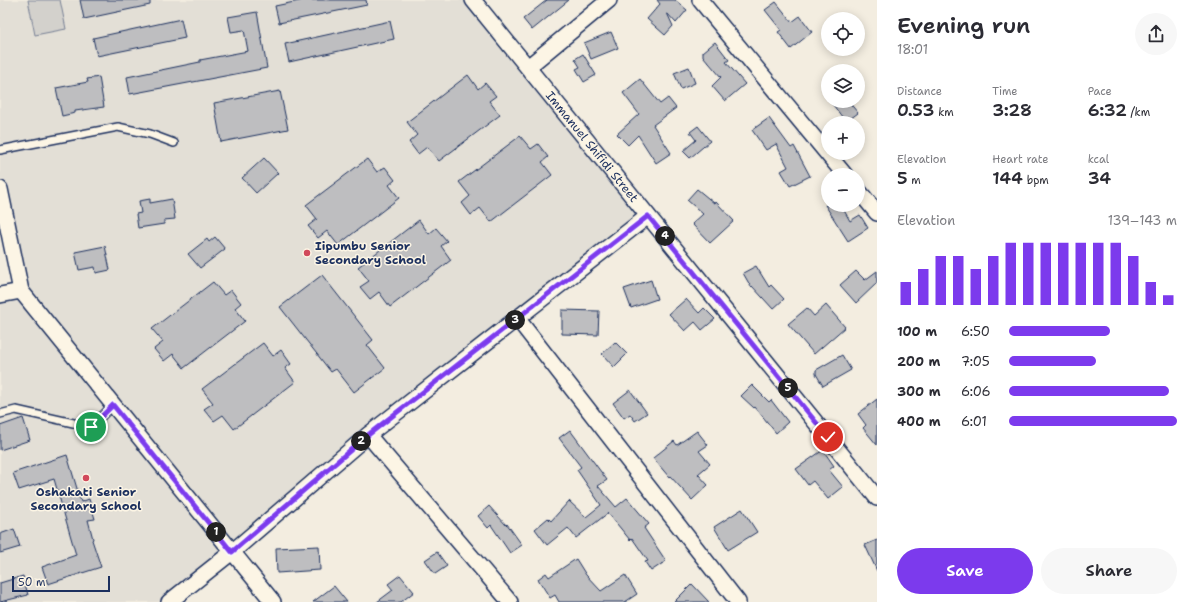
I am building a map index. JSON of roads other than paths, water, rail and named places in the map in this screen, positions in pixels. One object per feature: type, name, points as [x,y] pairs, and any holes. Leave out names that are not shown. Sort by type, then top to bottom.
[{"type":"street","name":"Immanuel Shifidi Street","points":[[473,0],[877,498]]},
{"type":"street","points":[[528,67],[609,0]]},
{"type":"street","points":[[700,0],[839,168]]},
{"type":"street","points":[[0,189],[21,291],[273,602]]},
{"type":"street","points":[[865,198],[877,213]]},
{"type":"street","points":[[169,602],[232,552],[368,435],[648,216]]},
{"type":"street","points":[[0,295],[21,291]]},
{"type":"street","points":[[517,318],[738,602]]},
{"type":"street","points":[[368,435],[510,602]]},
{"type":"lane","points":[[0,150],[118,127],[150,134],[174,143]]},
{"type":"lane","points":[[0,414],[16,410],[91,427],[113,405]]},
{"type":"place","name":"Iipumbu Senior Secondary School","points":[[307,253]]},
{"type":"place","name":"Oshakati Senior Secondary School","points":[[86,478]]}]
